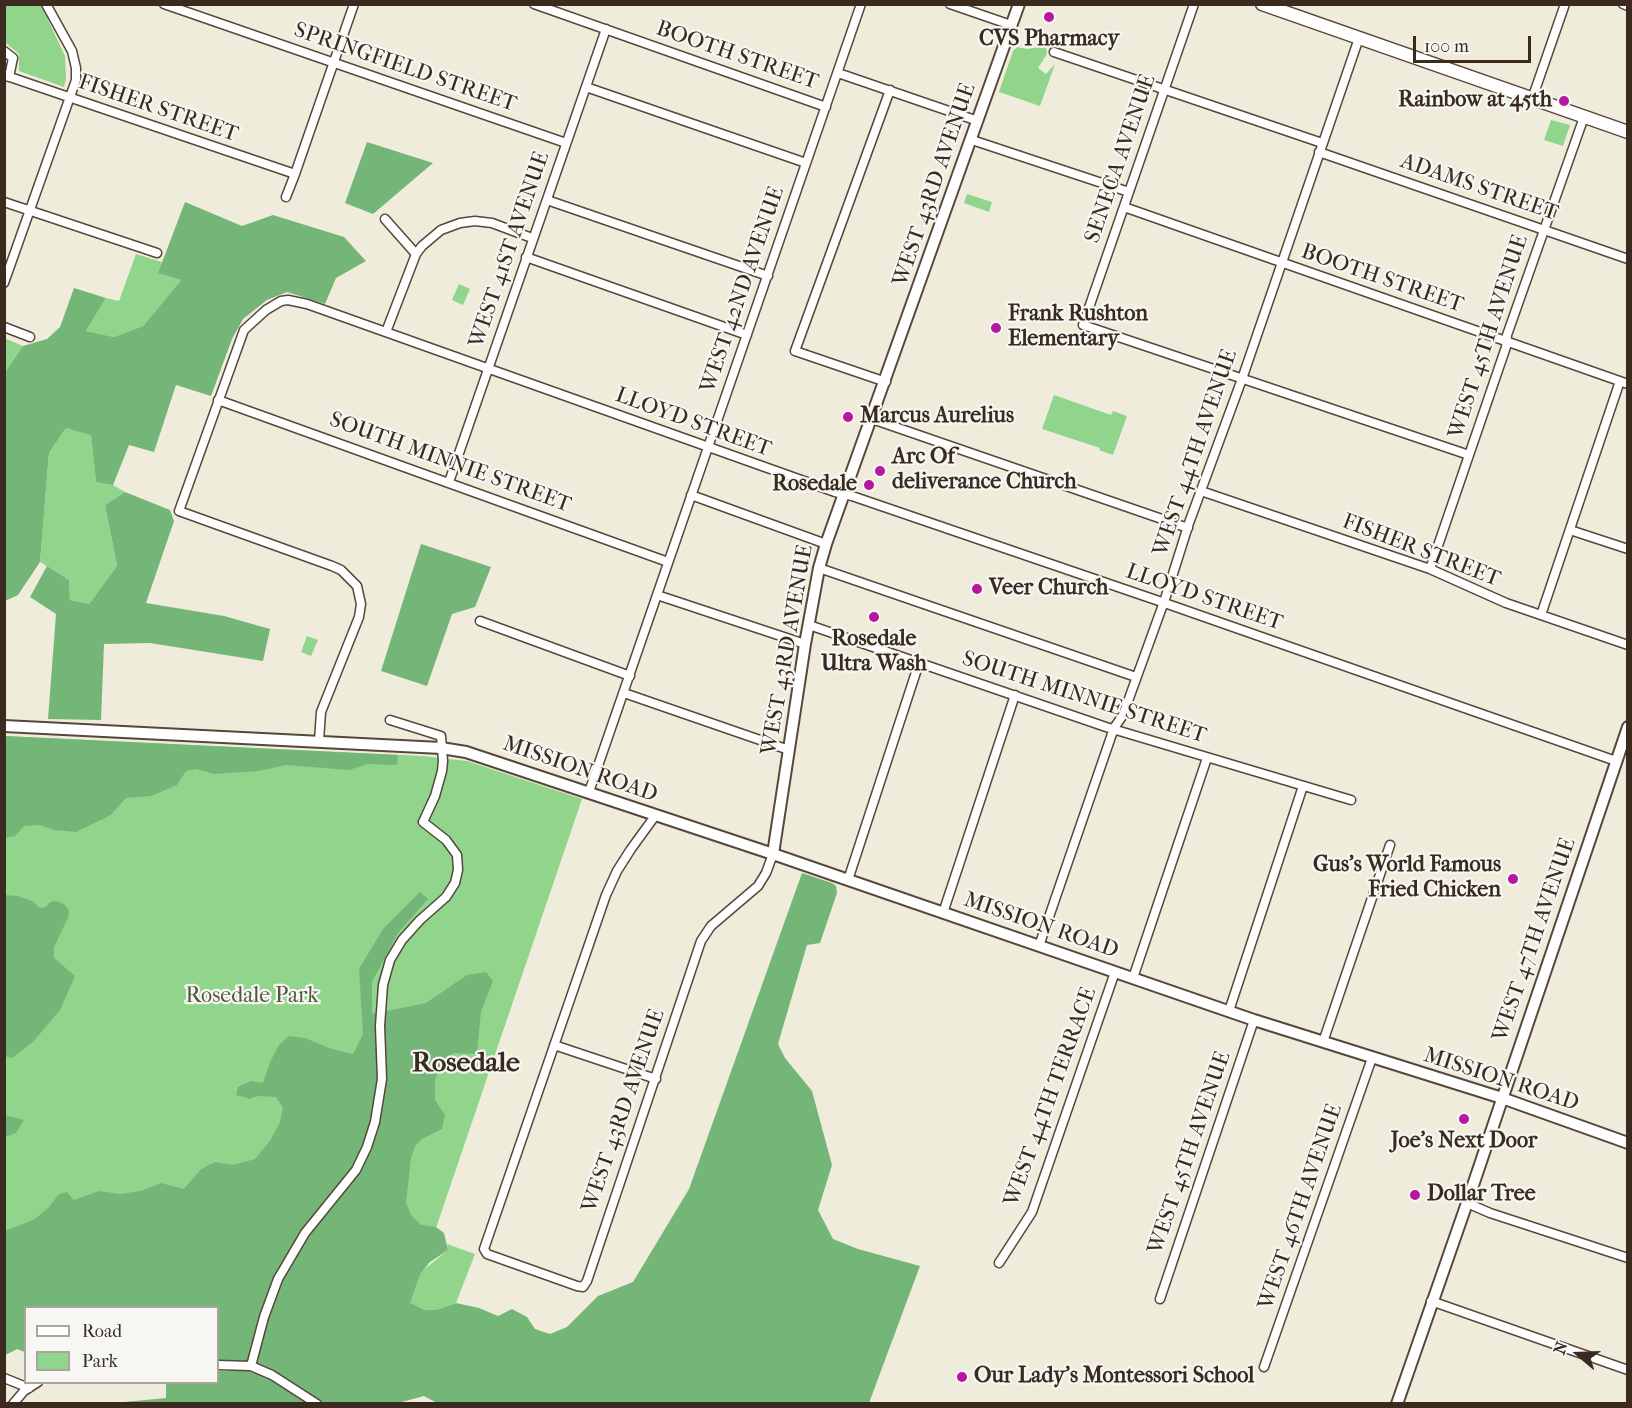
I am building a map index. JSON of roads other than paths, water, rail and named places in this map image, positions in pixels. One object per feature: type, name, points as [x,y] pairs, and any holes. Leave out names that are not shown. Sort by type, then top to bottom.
[{"type":"main road","name":"WEST 43RD AVENUE","points":[[773,854],[819,568],[1019,4]]},
{"type":"main road","points":[[1262,4],[1628,132]]},
{"type":"main road","name":"MISSION ROAD","points":[[4,726],[319,741],[441,748],[466,752],[773,854],[1254,1020],[1502,1098],[1628,1143]]},
{"type":"main road","name":"WEST 47TH AVENUE","points":[[1400,1402],[1431,1301],[1467,1203],[1628,728]]},
{"type":"street","points":[[4,283],[76,80],[74,58],[46,4]]},
{"type":"street","name":"SPRINGFIELD STREET","points":[[164,4],[566,143]]},
{"type":"street","points":[[286,197],[354,4]]},
{"type":"street","name":"WEST 42ND AVENUE","points":[[589,792],[861,4]]},
{"type":"street","points":[[950,4],[1011,25]]},
{"type":"street","name":"SENECA AVENUE","points":[[1194,4],[1083,325],[1242,379]]},
{"type":"street","points":[[1532,99],[1565,4]]},
{"type":"street","name":"BOOTH STREET","points":[[539,5],[826,107]]},
{"type":"street","name":"WEST 41ST AVENUE","points":[[449,482],[606,29]]},
{"type":"street","name":"WEST 44TH AVENUE","points":[[1039,946],[1114,728],[1123,715],[1164,603],[1359,38]]},
{"type":"street","name":"FISHER STREET","points":[[4,51],[13,58],[13,67],[7,76],[295,174]]},
{"type":"street","name":"ADAMS STREET","points":[[1054,52],[1628,259]]},
{"type":"street","name":"BOOTH STREET","points":[[838,73],[978,121]]},
{"type":"street","points":[[586,87],[806,163]]},
{"type":"street","points":[[886,382],[795,351],[890,90]]},
{"type":"street","name":"WEST 45TH AVENUE","points":[[1430,569],[1507,342],[1507,335],[1584,117]]},
{"type":"street","points":[[972,140],[1129,192]]},
{"type":"street","points":[[547,200],[768,276]]},
{"type":"street","points":[[4,202],[157,254]]},
{"type":"street","name":"BOOTH STREET","points":[[1124,207],[1624,382]]},
{"type":"street","points":[[385,219],[416,254]]},
{"type":"street","points":[[386,332],[416,254],[432,236],[448,227],[474,221],[492,223],[532,238]]},
{"type":"street","points":[[526,257],[747,335]]},
{"type":"street","name":"LLOYD STREET","points":[[218,400],[244,330],[270,307],[281,301],[297,301],[708,448],[1164,603],[1616,761]]},
{"type":"street","points":[[4,327],[30,337]]},
{"type":"street","points":[[1242,379],[1469,455]]},
{"type":"street","points":[[1541,615],[1624,382]]},
{"type":"street","points":[[218,400],[179,511],[341,570],[353,581],[358,592],[361,604],[359,617],[321,712],[319,741]]},
{"type":"street","name":"SOUTH MINNIE STREET","points":[[218,400],[668,562]]},
{"type":"street","points":[[872,419],[1188,528]]},
{"type":"street","name":"FISHER STREET","points":[[1201,491],[1430,569],[1506,603],[1628,645]]},
{"type":"street","points":[[691,495],[826,544]]},
{"type":"street","points":[[1570,530],[1628,549]]},
{"type":"street","points":[[819,568],[1136,677]]},
{"type":"street","points":[[657,595],[805,644]]},
{"type":"street","points":[[480,621],[630,676]]},
{"type":"street","name":"SOUTH MINNIE STREET","points":[[809,625],[1114,728],[1350,800]]},
{"type":"street","points":[[848,880],[920,663]]},
{"type":"street","points":[[624,693],[789,750]]},
{"type":"street","points":[[943,913],[1015,695]]},
{"type":"street","points":[[251,1366],[264,1317],[278,1279],[305,1233],[356,1170],[369,1139],[378,1106],[382,1079],[380,1026],[383,985],[390,960],[402,939],[446,897],[455,883],[458,870],[457,855],[446,840],[423,822],[435,796],[442,771],[441,738],[439,735],[390,720]]},
{"type":"street","points":[[1133,978],[1207,758]]},
{"type":"street","points":[[1229,1011],[1303,786]]},
{"type":"street","points":[[655,816],[617,871],[606,895],[554,1045],[656,1079]]},
{"type":"street","points":[[1323,1042],[1390,845]]},
{"type":"street","name":"WEST 43RD AVENUE","points":[[554,1045],[484,1249],[487,1254],[583,1287],[656,1079],[701,941],[711,926],[758,886],[773,854]]},
{"type":"street","name":"WEST 44TH TERRACE","points":[[999,1263],[1032,1212],[1115,972]]},
{"type":"street","name":"WEST 45TH AVENUE","points":[[1160,1299],[1254,1020]]},
{"type":"street","name":"WEST 46TH AVENUE","points":[[1264,1367],[1372,1058]]},
{"type":"street","points":[[1467,1203],[1490,1213],[1628,1258]]},
{"type":"street","points":[[1431,1301],[1628,1370]]},
{"type":"street","points":[[219,1365],[251,1366],[272,1375],[316,1404]]},
{"type":"street","points":[[4,1378],[28,1388]]},
{"type":"street","points":[[14,1404],[15,1400],[28,1388],[36,1384]]},
{"type":"place","name":"CVS Pharmacy","points":[[1049,17]]},
{"type":"place","name":"Rainbow at 45th","points":[[1564,101]]},
{"type":"place","name":"Frank Rushton Elementary","points":[[996,328]]},
{"type":"place","name":"Marcus Aurelius","points":[[848,417]]},
{"type":"place","name":"Arc Of deliverance Church","points":[[880,471]]},
{"type":"place","name":"Rosedale","points":[[869,485]]},
{"type":"place","name":"Veer Church","points":[[977,589]]},
{"type":"place","name":"Rosedale Ultra Wash","points":[[874,617]]},
{"type":"place","name":"Gus's World Famous Fried Chicken","points":[[1513,879]]},
{"type":"place","name":"Joe's Next Door","points":[[1464,1119]]},
{"type":"place","name":"Dollar Tree","points":[[1415,1195]]},
{"type":"place","name":"Our Lady's Montessori School","points":[[962,1377]]},
{"type":"district","name":"Rosedale","points":[[466,1064]]},
{"type":"park label","name":"Rosedale Park","points":[[252,997]]}]
